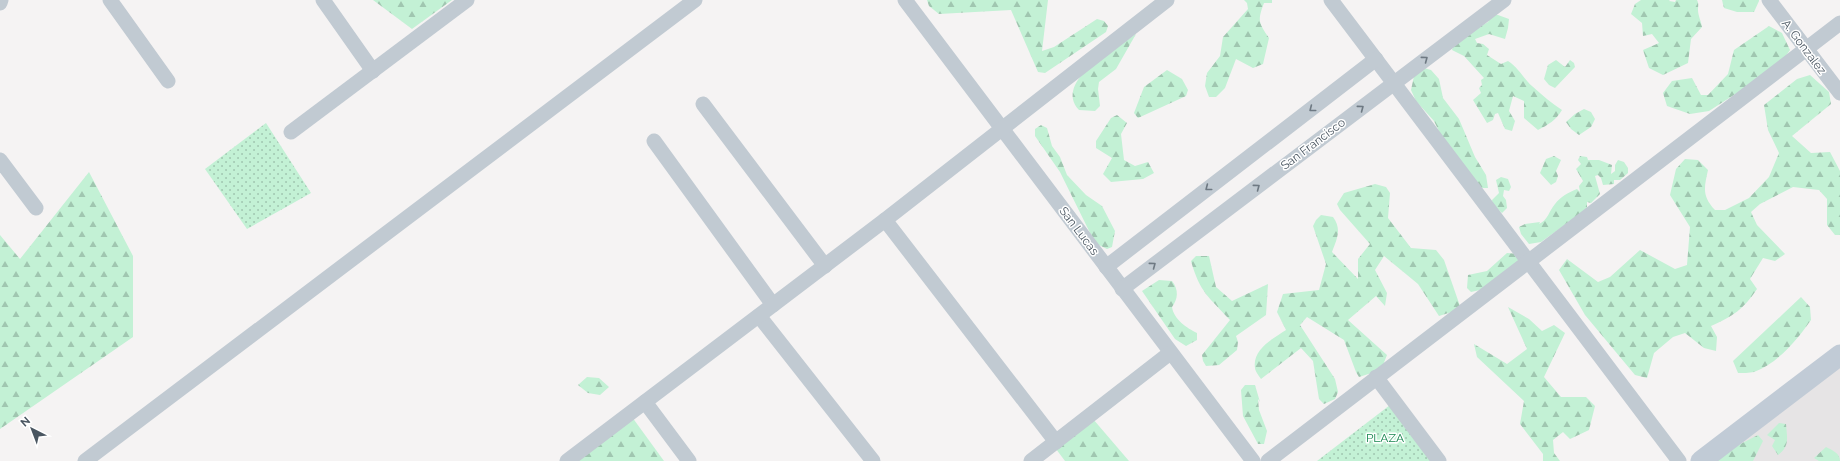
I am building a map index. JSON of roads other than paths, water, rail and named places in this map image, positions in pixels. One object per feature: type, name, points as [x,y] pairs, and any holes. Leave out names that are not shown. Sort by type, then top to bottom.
[{"type":"street","points":[[110,0],[168,81]]},
{"type":"street","points":[[323,0],[373,71]]},
{"type":"street","points":[[291,132],[467,0]]},
{"type":"street","points":[[85,461],[695,0]]},
{"type":"street","name":"San Lucas","points":[[905,0],[1252,461]]},
{"type":"street","points":[[567,461],[885,220],[1167,0]]},
{"type":"street","points":[[1331,0],[1679,461]]},
{"type":"street","name":"San Francisco","points":[[1122,289],[1504,0]]},
{"type":"street","name":"A. Gonzalez","points":[[1769,0],[1840,93]]},
{"type":"street","points":[[1268,461],[1840,24]]},
{"type":"street","points":[[1106,267],[1376,59]]},
{"type":"street","points":[[703,104],[825,266]]},
{"type":"street","points":[[654,141],[773,305]]},
{"type":"street","points":[[0,160],[36,208]]},
{"type":"street","points":[[885,220],[1056,442]]},
{"type":"street","points":[[759,316],[873,461]]},
{"type":"street","points":[[1031,461],[1170,353]]},
{"type":"street","points":[[1701,461],[1840,355]]},
{"type":"street","points":[[1376,377],[1439,461]]},
{"type":"street","points":[[646,402],[689,461]]},
{"type":"park label","name":"PLAZA","points":[[1385,438]]}]
